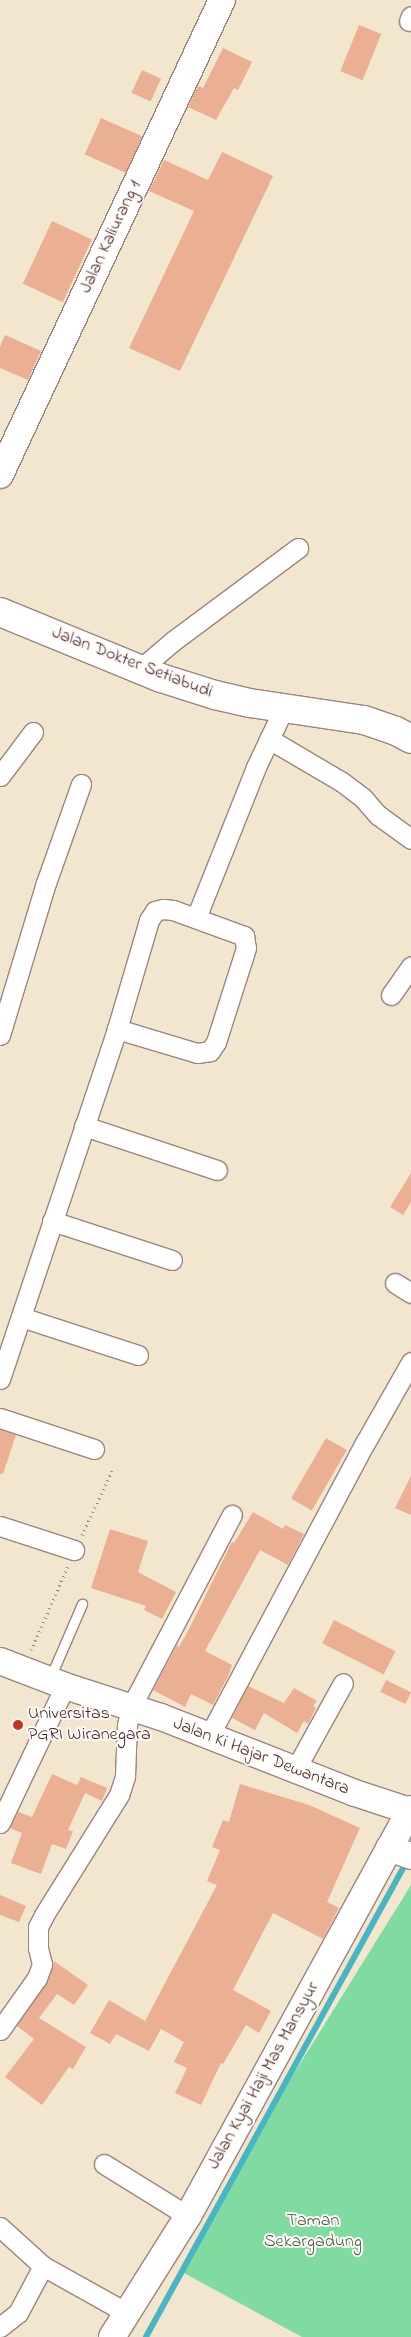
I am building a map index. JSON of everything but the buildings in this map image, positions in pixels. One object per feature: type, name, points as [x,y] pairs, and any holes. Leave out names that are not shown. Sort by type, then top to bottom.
[{"type":"highway","name":"Jalan Dokter Setiabudi","points":[[0,612],[140,669],[215,695],[364,720],[396,731],[411,739]]},
{"type":"main road","name":"Jalan Kaliurang 1","points":[[0,475],[222,0]]},
{"type":"main road","name":"Jalan Ki Hajar Dewantara","points":[[11,1666],[410,1810]]},
{"type":"main road","name":"Jalan Kyai Haji Mas Mansyur","points":[[114,2336],[188,2216],[399,1852],[410,1810]]},
{"type":"street","points":[[140,669],[172,641],[298,548]]},
{"type":"street","points":[[196,918],[233,822],[284,708]]},
{"type":"street","points":[[0,776],[33,732]]},
{"type":"street","points":[[269,740],[342,782],[363,798],[378,815],[411,839]]},
{"type":"street","points":[[0,1035],[46,883],[81,784]]},
{"type":"street","points":[[0,1379],[117,1029],[149,920],[155,911],[163,909],[196,918],[244,936],[246,948],[216,1042],[210,1051],[197,1053],[117,1029]]},
{"type":"street","points":[[392,995],[411,966]]},
{"type":"street","points":[[84,1126],[217,1170]]},
{"type":"street","points":[[52,1221],[172,1260]]},
{"type":"street","points":[[395,1282],[411,1293]]},
{"type":"street","points":[[21,1317],[138,1355]]},
{"type":"street","points":[[209,1736],[365,1442],[411,1362]]},
{"type":"street","points":[[0,1418],[94,1449]]},
{"type":"street","points":[[0,2030],[37,1978],[42,1964],[38,1948],[38,1927],[44,1915],[119,1795],[125,1776],[127,1725],[117,1703],[232,1515]]},
{"type":"street","points":[[0,1526],[74,1550]]},
{"type":"street","points":[[0,1823],[57,1683]]},
{"type":"street","points":[[295,1770],[343,1684]]},
{"type":"street","points":[[104,2164],[188,2216]]},
{"type":"street","points":[[0,2227],[43,2266],[127,2313]]},
{"type":"street","points":[[0,2327],[18,2313],[43,2266]]},
{"type":"lane","points":[[57,1683],[82,1604]]},
{"type":"path","points":[[11,1666],[74,1550],[112,1471]]},
{"type":"green space","name":"Taman Sekargadung","points":[[411,1885],[411,2337],[302,2337],[182,2272],[257,2133]]},
{"type":"waterway","points":[[146,2337],[407,1861]]},
{"type":"place","name":"Universitas PGRI Wiranegara","points":[[18,1725]]}]
